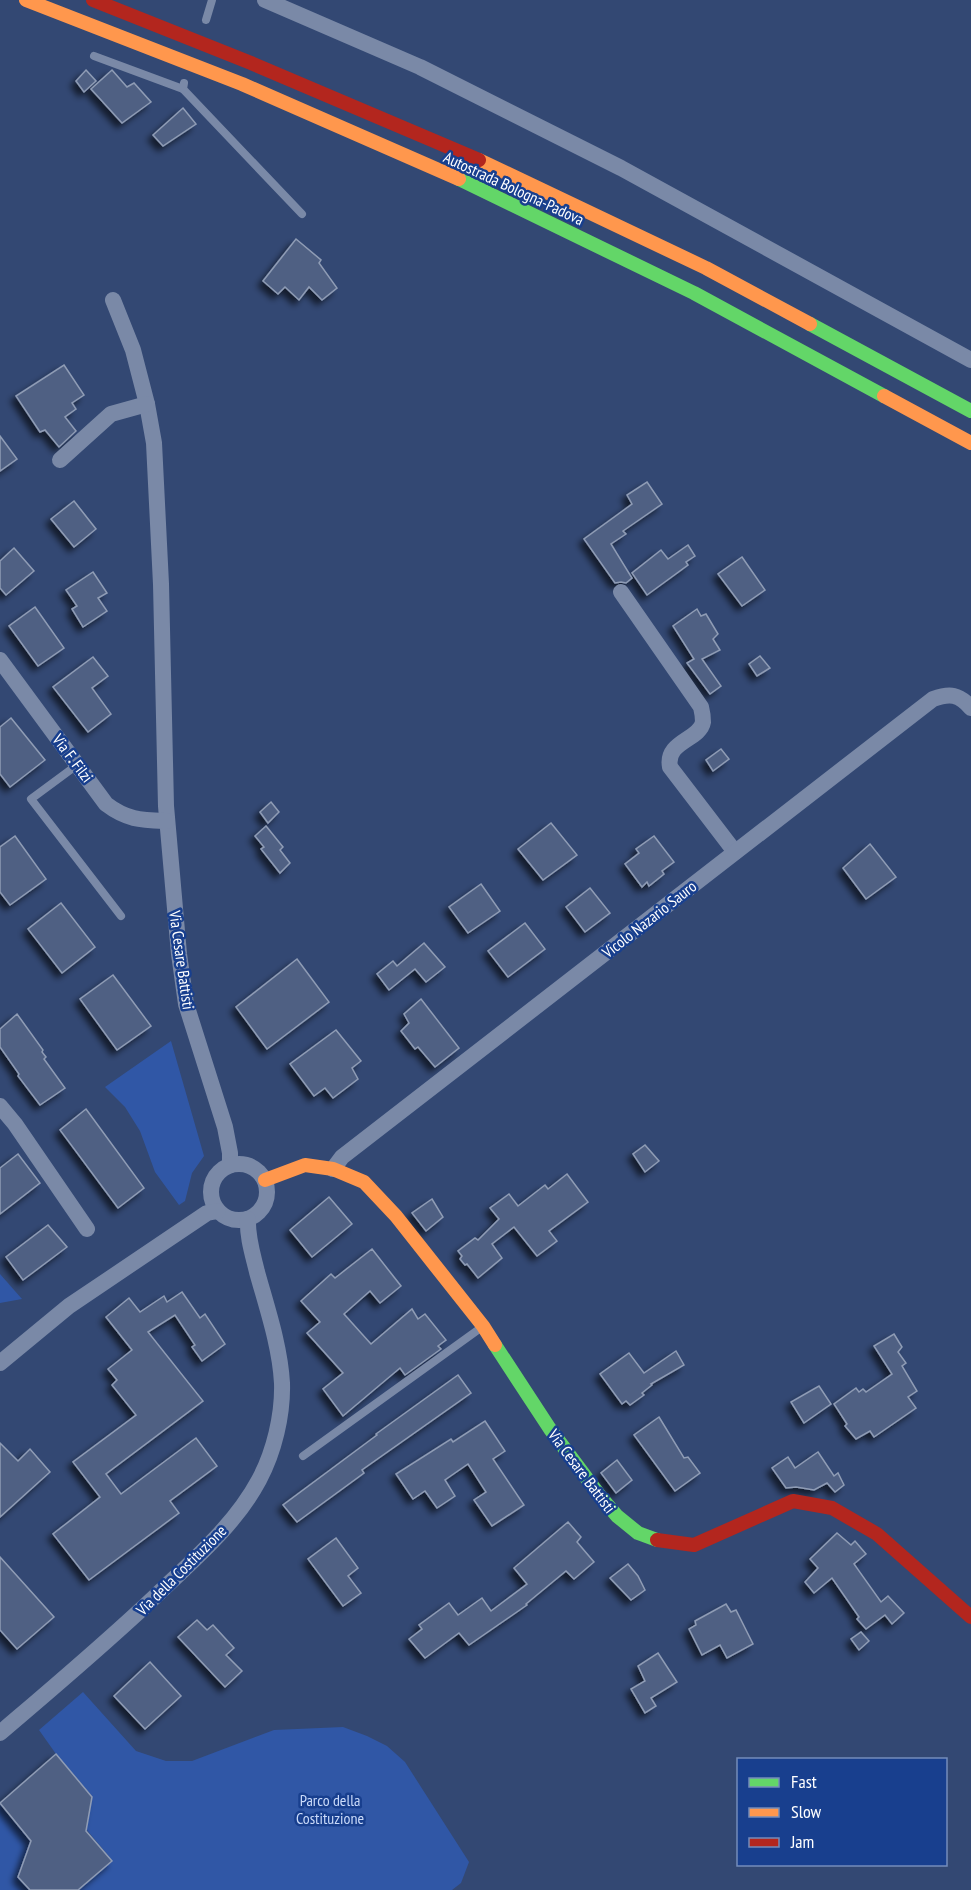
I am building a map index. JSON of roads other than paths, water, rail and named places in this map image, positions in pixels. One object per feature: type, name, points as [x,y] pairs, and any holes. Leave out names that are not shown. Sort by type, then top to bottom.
[{"type":"main road","name":"Autostrada Bologna-Padova","points":[[26,0],[242,84],[470,184],[684,287],[971,443]]},
{"type":"main road","name":"Autostrada Bologna-Padova","points":[[93,0],[251,63],[476,158],[706,268],[971,411]]},
{"type":"main road","name":"Via Cesare Battisti","points":[[265,1180],[305,1165],[333,1169],[364,1182],[396,1216],[483,1326],[550,1429],[586,1477],[617,1516],[638,1533],[662,1542],[694,1545],[793,1501],[832,1508],[877,1534],[971,1617]]},
{"type":"street","points":[[265,0],[420,67],[621,168],[971,360]]},
{"type":"street","name":"Via Cesare Battisti","points":[[113,300],[133,350],[154,443],[166,736],[167,821],[179,954],[186,1004],[225,1127],[230,1165]]},
{"type":"street","points":[[60,460],[111,414],[147,404]]},
{"type":"street","points":[[621,592],[701,707],[703,723],[676,747],[671,754],[670,767],[735,852]]},
{"type":"street","name":"Via F. Filzi","points":[[0,660],[106,804],[120,815],[167,821]]},
{"type":"street","name":"Vicolo Nazario Sauro","points":[[333,1169],[342,1157],[933,699],[947,694],[959,697],[971,708]]},
{"type":"street","points":[[1,1110],[15,1124],[87,1229]]},
{"type":"street","points":[[238,1163],[254,1168],[265,1180],[268,1189],[267,1199],[257,1215],[248,1219],[232,1220],[218,1211],[213,1203],[212,1185],[216,1176],[230,1165],[238,1163]]},
{"type":"street","points":[[0,1363],[93,1289],[207,1213],[218,1211]]},
{"type":"street","name":"Via della Costituzione","points":[[0,1734],[135,1616],[206,1549],[238,1512],[259,1480],[279,1421],[282,1384],[277,1349],[252,1251],[248,1219]]},
{"type":"lane","points":[[206,20],[212,0]]},
{"type":"lane","points":[[94,56],[183,86],[302,214]]},
{"type":"lane","points":[[77,765],[31,799],[121,916]]},
{"type":"lane","points":[[303,1456],[483,1326]]},
{"type":"park label","name":"Parco della Costituzione","points":[[330,1809]]}]
